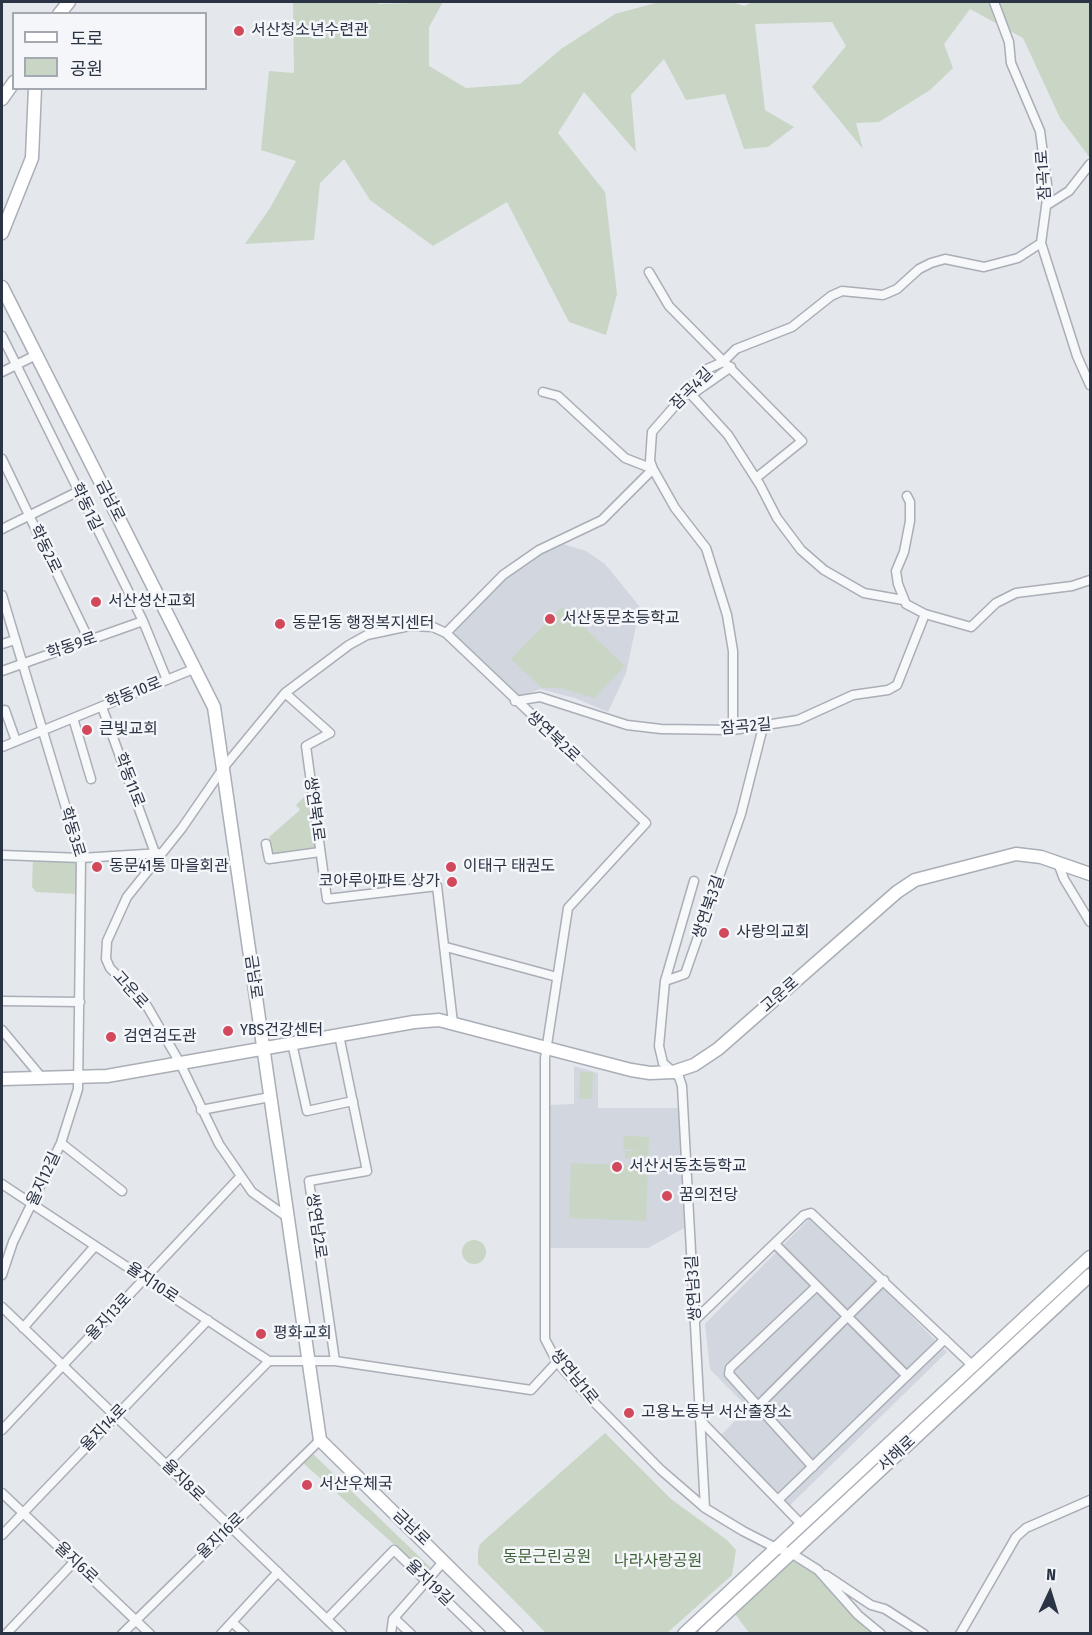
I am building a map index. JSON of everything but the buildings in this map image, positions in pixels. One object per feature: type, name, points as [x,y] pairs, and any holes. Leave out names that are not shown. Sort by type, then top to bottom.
[{"type":"street","name":"잠곡1로","points":[[994,2],[1009,42],[1011,63],[1040,131],[1047,205],[1041,243],[1077,356],[1090,385]]},
{"type":"street","points":[[2,99],[12,85]]},
{"type":"street","points":[[2,233],[32,158],[35,90]]},
{"type":"street","points":[[1047,205],[1069,191],[1090,164]]},
{"type":"street","name":"잠곡4길","points":[[653,469],[650,461],[652,432],[690,393],[707,369],[728,364],[744,345],[792,327],[831,296],[842,291],[883,295],[897,289],[919,269],[931,263],[945,259],[972,267],[984,267],[1018,258],[1041,243]]},
{"type":"street","points":[[649,272],[669,306],[802,441],[756,478]]},
{"type":"street","name":"금남로","points":[[2,287],[196,668],[214,708],[320,1440],[517,1634]]},
{"type":"street","name":"학동1길","points":[[2,336],[143,621],[167,680]]},
{"type":"street","points":[[2,372],[36,355]]},
{"type":"street","points":[[543,392],[558,396],[626,458],[653,469],[675,508],[706,548],[727,615],[732,651],[733,729]]},
{"type":"street","points":[[690,393],[728,435],[756,478],[777,518],[801,550],[824,570],[864,593],[903,600],[912,608],[925,614],[971,627],[996,603],[1016,593],[1072,586],[1090,580]]},
{"type":"street","name":"학동2로","points":[[2,459],[89,640]]},
{"type":"street","points":[[2,855],[81,858],[158,853],[182,828],[224,767],[285,693],[349,645],[368,635],[418,626],[435,628],[446,633],[503,575],[539,550],[602,520],[653,469]]},
{"type":"street","points":[[2,529],[79,491]]},
{"type":"street","points":[[903,600],[896,572],[904,552],[909,521],[910,502],[907,496]]},
{"type":"street","name":"학동3로","points":[[2,595],[81,858],[78,1079]]},
{"type":"street","name":"잠곡2길","points":[[515,701],[540,698],[627,725],[661,729],[733,729],[763,727],[798,720],[853,695],[888,690],[897,685],[925,614]]},
{"type":"street","name":"학동9로","points":[[2,670],[143,621]]},
{"type":"street","name":"쌍연북2로","points":[[446,633],[646,823],[568,908],[557,977]]},
{"type":"street","points":[[2,644],[15,640]]},
{"type":"street","name":"학동10로","points":[[2,747],[196,668]]},
{"type":"street","name":"쌍연북1로","points":[[285,693],[330,733],[306,747],[327,899],[437,886],[446,947]]},
{"type":"street","name":"학동11로","points":[[102,707],[158,853]]},
{"type":"street","points":[[5,710],[16,741]]},
{"type":"street","points":[[73,718],[91,779]]},
{"type":"street","name":"쌍연북3길","points":[[665,981],[685,974],[741,814],[763,727]]},
{"type":"street","points":[[266,844],[269,860],[320,852]]},
{"type":"street","name":"고운로","points":[[158,853],[122,906],[108,936],[106,954],[112,972],[147,1006],[180,1064],[219,1144],[240,1177]]},
{"type":"street","name":"고운로","points":[[2,1079],[78,1079],[180,1064],[426,1021],[453,1023],[631,1070],[672,1072],[694,1065],[718,1049],[909,883],[927,876],[1010,855],[1037,856],[1090,874]]},
{"type":"street","points":[[1058,863],[1064,879],[1090,922]]},
{"type":"street","points":[[672,1072],[663,1063],[659,1050],[665,981],[694,880]]},
{"type":"street","points":[[453,1023],[446,947],[557,977]]},
{"type":"street","name":"쌍연남1로","points":[[557,977],[546,1048],[544,1330],[557,1362],[631,1441],[705,1508],[776,1548],[791,1552],[818,1570]]},
{"type":"street","points":[[2,1001],[80,1002]]},
{"type":"street","points":[[2,1030],[43,1079]]},
{"type":"street","name":"쌍연남2로","points":[[334,1361],[309,1181],[367,1171],[339,1035]]},
{"type":"street","points":[[292,1043],[307,1111],[353,1101]]},
{"type":"street","name":"쌍연남3길","points":[[672,1072],[682,1086],[705,1508]]},
{"type":"street","name":"율지12길","points":[[2,1275],[14,1242],[61,1143],[75,1101],[78,1079]]},
{"type":"street","points":[[201,1110],[270,1097]]},
{"type":"street","points":[[61,1143],[122,1191]]},
{"type":"street","points":[[240,1177],[255,1195],[287,1217]]},
{"type":"street","name":"율지13로","points":[[2,1430],[240,1177]]},
{"type":"street","name":"율지10로","points":[[2,1184],[269,1361]]},
{"type":"street","points":[[696,1319],[804,1215],[813,1213],[973,1366]]},
{"type":"street","points":[[775,1244],[907,1376]]},
{"type":"street","points":[[23,1328],[95,1246]]},
{"type":"street","name":"서해로","points":[[684,1634],[1090,1257]]},
{"type":"street","name":"서해로","points":[[704,1634],[1090,1275]]},
{"type":"street","points":[[757,1407],[884,1280]]},
{"type":"street","points":[[813,1467],[730,1377],[730,1368],[817,1286]]},
{"type":"street","name":"율지8로","points":[[2,1307],[342,1634]]},
{"type":"street","name":"율지14로","points":[[2,1535],[207,1320]]},
{"type":"street","points":[[778,1500],[945,1339]]},
{"type":"street","points":[[166,1465],[269,1361],[334,1361],[531,1390],[557,1362]]},
{"type":"street","points":[[700,1420],[802,1525]]},
{"type":"street","name":"율지16로","points":[[122,1634],[320,1440]]},
{"type":"street","name":"율지6로","points":[[2,1493],[150,1634]]},
{"type":"street","points":[[960,1634],[1016,1537],[1026,1528],[1090,1500]]},
{"type":"street","name":"율지19길","points":[[327,1619],[394,1550],[481,1634]]},
{"type":"street","points":[[391,1634],[394,1618],[444,1561]]},
{"type":"street","points":[[6,1634],[74,1562]]},
{"type":"street","points":[[818,1570],[858,1615],[881,1634]]},
{"type":"street","points":[[818,1570],[871,1605],[885,1609],[924,1634]]},
{"type":"street","points":[[221,1634],[278,1572]]},
{"type":"street","points":[[394,1618],[411,1634]]},
{"type":"street","points":[[232,1622],[245,1634]]},
{"type":"shaded area","name":"서산동문초등학교","points":[[563,544],[586,551],[605,564],[640,607],[626,673],[608,712],[575,698],[540,689],[515,699],[451,631],[503,578],[540,553]]},
{"type":"shaded area","name":"서산서동초등학교","points":[[574,1066],[598,1073],[598,1108],[682,1108],[686,1227],[648,1248],[550,1248],[550,1105],[574,1104]]},
{"type":"shaded area","points":[[812,1216],[947,1352],[784,1511],[715,1441],[748,1408],[710,1369],[705,1324]]},
{"type":"green space","points":[[293,2],[377,2],[379,4],[443,2],[429,27],[429,66],[466,88],[520,84],[561,49],[615,14],[659,2],[732,2],[744,6],[753,2],[1090,2],[1090,158],[1060,118],[1023,38],[970,9],[944,44],[953,68],[930,90],[879,122],[856,123],[863,149],[812,87],[846,46],[832,22],[755,24],[765,110],[794,127],[768,147],[744,149],[725,94],[686,100],[664,59],[631,95],[636,152],[584,92],[558,133],[605,192],[617,294],[606,335],[569,322],[507,202],[433,246],[370,200],[344,159],[320,183],[314,240],[245,244],[270,208],[296,161],[261,150],[269,71],[294,73]]},
{"type":"green space","points":[[562,607],[625,666],[594,698],[561,688],[542,688],[511,659]]},
{"type":"green space","points":[[309,792],[317,846],[313,850],[275,856],[270,853],[269,837],[300,810],[296,805]]},
{"type":"green space","points":[[33,857],[80,859],[78,894],[36,892],[32,887]]},
{"type":"green space","points":[[580,1072],[593,1072],[592,1099],[579,1099]]},
{"type":"green space","points":[[624,1136],[649,1137],[648,1159],[625,1158],[625,1151],[642,1151],[623,1149]]},
{"type":"green space","points":[[571,1163],[648,1166],[646,1221],[569,1218]]},
{"type":"green space","points":[[474,1240],[483,1243],[486,1252],[483,1261],[474,1264],[465,1261],[462,1252],[465,1243]]},
{"type":"green space","points":[[605,1433],[671,1499],[727,1540],[736,1550],[732,1575],[667,1633],[546,1633],[478,1564],[480,1544]]},
{"type":"green space","points":[[312,1453],[431,1568],[426,1573],[302,1462]]},
{"type":"green space","points":[[791,1560],[808,1565],[878,1633],[749,1633],[733,1611]]},
{"type":"place","name":"서산청소년수련관","points":[[239,31]]},
{"type":"place","name":"서산성산교회","points":[[96,602]]},
{"type":"place","name":"서산동문초등학교","points":[[550,619]]},
{"type":"place","name":"동문1동 행정복지센터","points":[[280,624]]},
{"type":"place","name":"큰빛교회","points":[[87,730]]},
{"type":"place","name":"동문41통 마을회관","points":[[97,867]]},
{"type":"place","name":"이태구 태권도","points":[[451,867]]},
{"type":"place","name":"코아루아파트 상가","points":[[452,882]]},
{"type":"place","name":"사랑의교회","points":[[724,933]]},
{"type":"place","name":"YBS건강센터","points":[[228,1031]]},
{"type":"place","name":"검연검도관","points":[[111,1037]]},
{"type":"place","name":"서산서동초등학교","points":[[617,1167]]},
{"type":"place","name":"꿈의전당","points":[[667,1196]]},
{"type":"place","name":"평화교회","points":[[261,1334]]},
{"type":"place","name":"고용노동부 서산출장소","points":[[629,1413]]},
{"type":"place","name":"서산우체국","points":[[307,1485]]},
{"type":"park label","name":"동문근린공원","points":[[547,1558]]},
{"type":"park label","name":"나라사랑공원","points":[[658,1562]]}]
